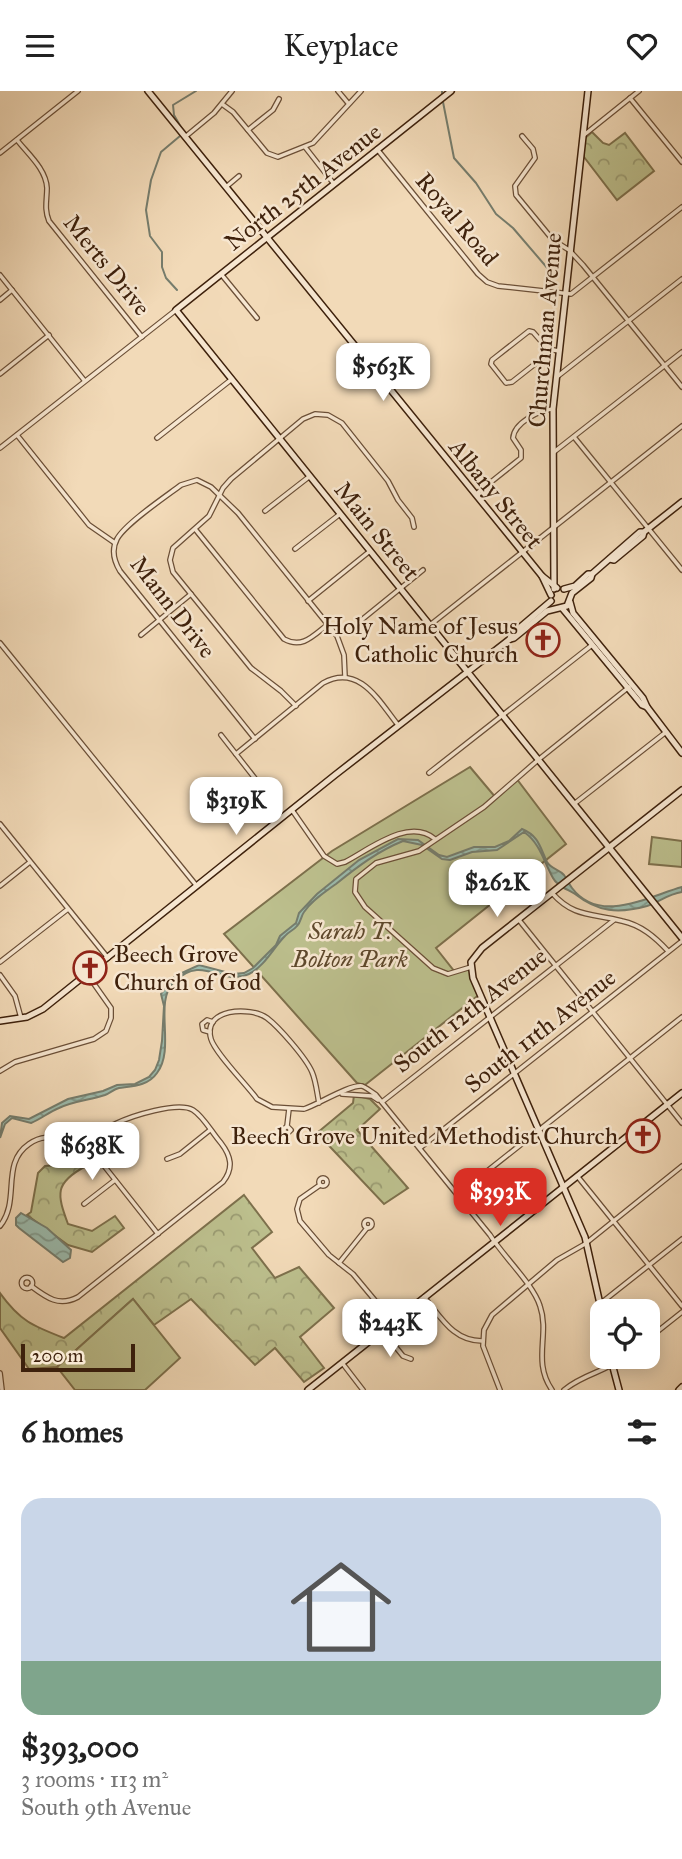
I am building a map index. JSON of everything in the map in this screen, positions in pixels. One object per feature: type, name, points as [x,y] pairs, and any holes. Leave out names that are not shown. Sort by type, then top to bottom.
[{"type":"main road","name":"Albany Street","points":[[148,91],[521,553],[557,591]]},
{"type":"main road","name":"North 25th Avenue","points":[[176,310],[452,91]]},
{"type":"main road","name":"Churchman Avenue","points":[[557,591],[553,409],[588,91]]},
{"type":"main road","name":"Main Street","points":[[176,310],[682,940]]},
{"type":"main road","points":[[0,1021],[21,1018],[42,1010],[467,671],[545,612],[560,608],[592,574],[610,559],[614,560],[682,502]]},
{"type":"main road","points":[[541,576],[556,571]]},
{"type":"main road","points":[[510,639],[557,591],[575,586],[587,574],[592,574]]},
{"type":"main road","points":[[557,591],[570,599],[573,613],[682,753]]},
{"type":"main road","points":[[557,591],[560,608],[595,642],[647,702],[647,707]]},
{"type":"main road","points":[[599,1299],[587,1242],[471,967],[475,954],[682,790]]},
{"type":"main road","points":[[308,1390],[682,1093]]},
{"type":"main road","points":[[613,1369],[619,1390]]},
{"type":"street","points":[[0,153],[78,91]]},
{"type":"street","points":[[185,137],[222,104],[232,91]]},
{"type":"street","points":[[338,91],[348,103]]},
{"type":"street","points":[[222,104],[233,112],[267,153],[280,156],[315,141],[361,91]]},
{"type":"street","points":[[582,136],[639,91]]},
{"type":"street","points":[[630,98],[682,162]]},
{"type":"street","points":[[248,130],[273,110],[279,99]]},
{"type":"street","points":[[522,136],[532,148],[535,158],[515,186],[515,194],[552,240],[570,251],[593,277],[682,387]]},
{"type":"street","name":"Merts Drive","points":[[17,140],[43,174],[47,186],[45,210],[48,221],[142,337]]},
{"type":"street","points":[[305,147],[334,184]]},
{"type":"street","name":"Royal Road","points":[[377,149],[482,279],[498,285],[565,294]]},
{"type":"street","points":[[226,187],[239,176]]},
{"type":"street","points":[[565,294],[575,292],[682,207]]},
{"type":"street","points":[[221,274],[257,318]]},
{"type":"street","points":[[0,275],[85,381]]},
{"type":"street","points":[[556,377],[682,279]]},
{"type":"street","points":[[0,300],[12,290]]},
{"type":"street","points":[[0,449],[176,310]]},
{"type":"street","points":[[548,349],[512,382],[506,383],[491,365],[492,360],[529,331],[534,332],[548,349],[559,351]]},
{"type":"street","points":[[0,374],[49,335]]},
{"type":"street","points":[[553,454],[682,352]]},
{"type":"street","points":[[157,438],[232,379]]},
{"type":"street","points":[[474,495],[520,459],[522,451],[513,438],[515,430],[540,411],[553,409]]},
{"type":"street","points":[[296,706],[251,668],[173,572],[170,563],[173,548],[210,514],[230,479],[310,416],[323,414],[336,419],[390,484],[412,518],[414,527]]},
{"type":"street","points":[[430,625],[682,426]]},
{"type":"street","name":"Mann Drive","points":[[17,435],[89,525],[116,543],[114,553],[118,568],[255,739]]},
{"type":"street","points":[[574,437],[646,530],[682,569]]},
{"type":"street","points":[[265,511],[310,476]]},
{"type":"street","points":[[116,543],[123,531],[184,483],[194,480],[204,482],[237,513],[327,625],[342,647],[345,677]]},
{"type":"street","points":[[295,549],[340,514]]},
{"type":"street","points":[[195,529],[284,639],[295,643],[304,642],[327,625]]},
{"type":"street","points":[[308,601],[370,551]]},
{"type":"street","points":[[359,622],[423,570]]},
{"type":"street","points":[[141,635],[191,594]]},
{"type":"street","points":[[429,773],[595,642]]},
{"type":"street","points":[[0,643],[196,885]]},
{"type":"street","points":[[236,754],[326,682],[345,677],[367,685],[398,725]]},
{"type":"street","points":[[471,967],[450,974],[436,970],[368,910],[357,896],[354,883],[359,875],[376,863],[422,849],[494,800],[538,760],[630,687]]},
{"type":"street","points":[[574,804],[666,732]]},
{"type":"street","points":[[221,735],[257,781]]},
{"type":"street","points":[[292,809],[324,856],[337,864],[403,832],[424,832],[435,839]]},
{"type":"street","points":[[0,824],[108,958]]},
{"type":"street","points":[[0,886],[30,862]]},
{"type":"street","points":[[554,891],[573,910],[630,923],[646,931],[669,952]]},
{"type":"street","points":[[0,962],[68,909]]},
{"type":"street","points":[[518,919],[682,1123]]},
{"type":"street","name":"South 12th Avenue","points":[[381,1103],[614,919]]},
{"type":"street","name":"South 11th Avenue","points":[[419,1149],[682,940]]},
{"type":"street","points":[[0,1071],[15,1062],[94,1039],[104,1032],[110,1022],[111,1008],[87,974]]},
{"type":"street","points":[[0,975],[15,996],[21,1018]]},
{"type":"street","points":[[319,1103],[309,1067],[275,1025],[265,1017],[254,1012],[229,1012],[213,1022],[210,1032],[214,1046],[259,1100],[272,1107],[304,1109],[319,1103],[340,1094],[352,1087],[362,1086],[376,1095],[537,1298],[541,1309],[541,1365],[552,1390]]},
{"type":"street","points":[[457,1195],[682,1017]]},
{"type":"street","points":[[210,1032],[203,1030],[202,1024],[206,1020],[213,1022]]},
{"type":"street","points":[[340,1094],[372,1096],[381,1103]]},
{"type":"street","points":[[0,1226],[11,1205],[12,1165],[23,1149],[36,1140],[47,1137],[78,1140],[89,1138],[118,1122],[181,1106],[192,1110],[229,1155],[228,1174],[220,1184],[73,1300],[52,1300],[31,1286]]},
{"type":"street","points":[[287,1126],[289,1108]]},
{"type":"street","points":[[167,1159],[180,1154],[210,1130]]},
{"type":"street","points":[[89,1138],[105,1167],[158,1234]]},
{"type":"street","points":[[500,1390],[482,1341],[491,1316],[560,1257],[587,1242],[682,1166]]},
{"type":"street","points":[[577,1176],[682,1306]]},
{"type":"street","points":[[84,1204],[115,1180]]},
{"type":"street","points":[[320,1185],[300,1199],[298,1216],[326,1252],[349,1270],[377,1302],[383,1303],[395,1320]]},
{"type":"street","points":[[339,1263],[367,1228]]},
{"type":"street","points":[[606,1299],[682,1239]]},
{"type":"street","points":[[424,1297],[453,1332],[466,1339],[482,1341]]},
{"type":"street","points":[[660,1330],[682,1313]]},
{"type":"street","points":[[383,1330],[403,1356],[411,1359]]},
{"type":"street","points":[[342,1363],[363,1390]]},
{"type":"street","points":[[564,1390],[588,1374],[605,1369]]},
{"type":"street","points":[[0,1373],[2,1390]]},
{"type":"green space","points":[[592,132],[609,145],[625,133],[654,171],[617,200],[584,157],[584,139]]},
{"type":"green space","name":"Sarah T. Bolton Park","points":[[470,767],[496,798],[516,778],[566,844],[436,948],[455,972],[471,967],[480,994],[365,1085],[357,1083],[224,934],[332,851]]},
{"type":"green space","points":[[652,837],[682,841],[682,867],[649,864]]},
{"type":"green space","points":[[354,1095],[370,1099],[380,1109],[357,1130],[408,1188],[384,1204],[317,1133],[353,1103]]},
{"type":"green space","points":[[45,1166],[86,1166],[68,1178],[61,1190],[60,1197],[68,1224],[92,1231],[115,1216],[124,1228],[92,1252],[68,1245],[27,1215],[31,1212],[38,1173]]},
{"type":"green space","points":[[244,1195],[272,1232],[252,1248],[275,1278],[299,1267],[334,1308],[300,1337],[324,1368],[304,1382],[275,1348],[255,1365],[191,1299],[154,1325],[133,1299],[57,1367],[29,1369],[0,1328],[0,1293],[14,1310],[28,1321],[64,1338]]},
{"type":"green space","points":[[133,1299],[180,1358],[145,1390],[75,1390],[57,1367]]},
{"type":"water","points":[[522,829],[536,839],[547,862],[564,875],[572,888],[583,899],[596,905],[625,905],[682,887],[682,892],[647,906],[609,910],[592,905],[557,883],[538,847],[524,832],[497,850],[472,852],[450,860],[442,859],[422,845],[403,841],[368,860],[315,900],[304,912],[297,926],[255,971],[239,977],[230,977],[194,970],[174,982],[165,1001],[165,1051],[162,1063],[149,1081],[64,1106],[31,1123],[12,1118],[5,1124],[0,1138],[2,1123],[10,1116],[29,1119],[68,1099],[117,1085],[135,1084],[149,1077],[159,1060],[162,1041],[164,1006],[161,994],[175,976],[199,965],[233,974],[244,973],[253,968],[276,945],[280,936],[296,923],[299,913],[317,894],[359,860],[398,839],[418,840],[439,855],[447,857],[474,847],[495,847],[509,841]]},
{"type":"water","points":[[21,1213],[47,1228],[71,1250],[70,1258],[63,1262],[19,1228],[16,1218]]},
{"type":"waterway","points":[[182,129],[174,115],[173,105],[196,91]]},
{"type":"waterway","points":[[443,102],[454,158],[476,183],[496,214],[513,228],[555,277]]},
{"type":"waterway","points":[[177,290],[166,278],[162,267],[162,252],[150,236],[146,210],[151,180],[161,152],[180,136]]},
{"type":"place","name":"Holy Name of Jesus Catholic Church","points":[[543,640]]},
{"type":"place","name":"Beech Grove Church of God","points":[[90,968]]},
{"type":"place","name":"Beech Grove United Methodist Church","points":[[643,1136]]}]
